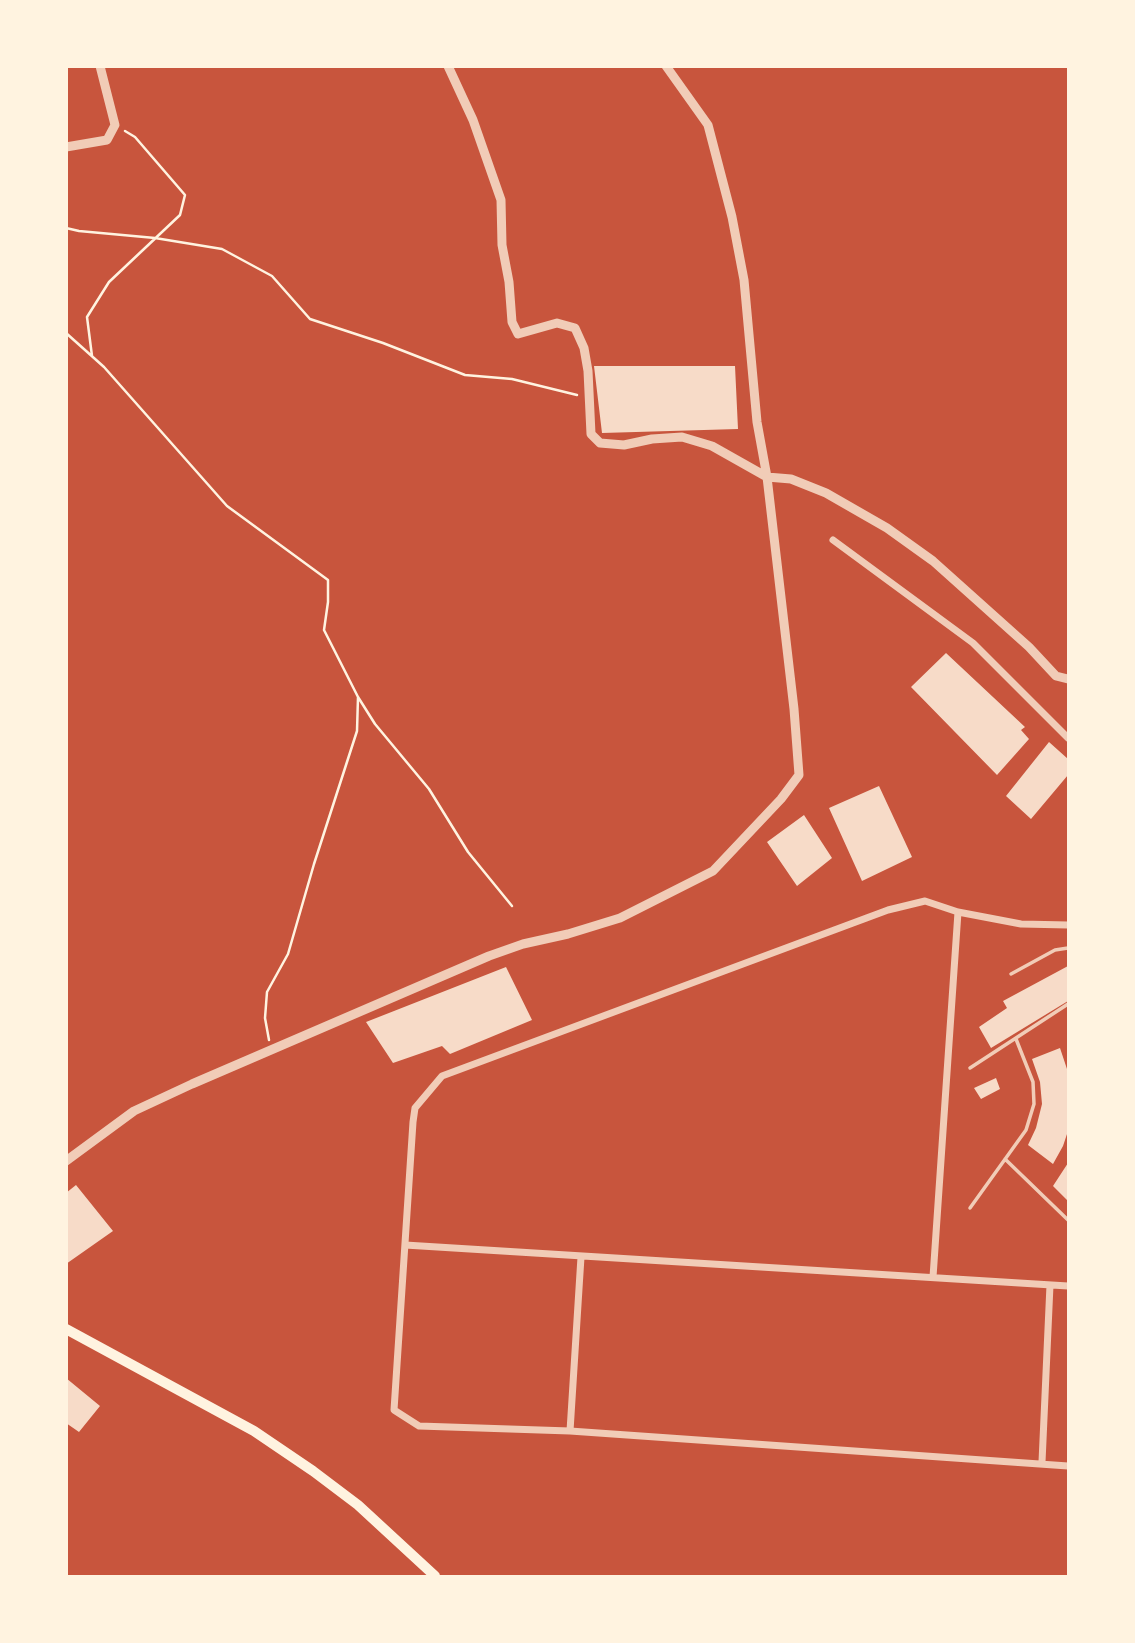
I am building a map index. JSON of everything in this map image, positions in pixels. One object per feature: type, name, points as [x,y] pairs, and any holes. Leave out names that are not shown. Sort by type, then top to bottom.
[{"type":"main road","points":[[66,1328],[254,1431],[358,1506],[435,1577]]},
{"type":"street","points":[[66,147],[107,139],[115,125],[100,66]]},
{"type":"street","points":[[448,66],[473,120],[501,200],[502,245],[509,282],[512,322],[518,334],[557,323],[575,328],[584,348],[588,371],[591,434],[600,443],[624,445],[652,439],[682,437],[712,446],[767,477],[791,479],[826,493],[887,528],[933,561],[1056,676],[1069,679]]},
{"type":"street","points":[[66,1161],[134,1111],[270,1050],[489,956],[620,918],[713,871],[781,799],[799,775],[767,477],[757,422],[744,280],[732,217],[708,125],[666,66]]},
{"type":"street","points":[[833,540],[973,643],[1069,738]]},
{"type":"street","points":[[1069,925],[1021,923],[958,912],[925,901],[888,910],[442,1076],[415,1108],[394,1410],[419,1426],[570,1431],[1042,1462],[1069,1466]]},
{"type":"street","points":[[933,1277],[958,912]]},
{"type":"street","points":[[405,1245],[1069,1286]]},
{"type":"street","points":[[570,1431],[581,1257]]},
{"type":"street","points":[[1042,1462],[1050,1285]]},
{"type":"lane","points":[[1011,974],[1055,950],[1069,948]]},
{"type":"lane","points":[[970,1068],[1069,1004]]},
{"type":"lane","points":[[970,1208],[1026,1130],[1034,1104],[1033,1082],[1016,1039]]},
{"type":"lane","points":[[1005,1160],[1069,1220]]},
{"type":"path","points":[[92,356],[87,317],[109,282],[180,215],[185,195],[135,137],[115,125]]},
{"type":"path","points":[[66,228],[222,249],[272,276],[310,319],[383,343],[465,375],[512,379],[588,398]]},
{"type":"path","points":[[66,333],[104,367],[227,506],[328,580],[324,630],[358,697],[375,724],[429,789],[468,852],[512,906]]},
{"type":"path","points":[[270,1050],[265,1018],[267,992],[288,954],[357,731],[358,697]]},
{"type":"building","points":[[594,366],[735,366],[738,429],[602,433]]},
{"type":"building","points":[[946,653],[1025,727],[1021,730],[1029,739],[997,775],[911,687]]},
{"type":"building","points":[[1049,742],[1068,759],[1068,775],[1031,819],[1006,796]]},
{"type":"building","points":[[879,786],[912,857],[862,881],[829,808]]},
{"type":"building","points":[[804,815],[832,858],[797,886],[767,842]]},
{"type":"building","points":[[1068,966],[1068,1001],[991,1048],[979,1027],[1007,1008],[1003,1001]]},
{"type":"building","points":[[506,967],[532,1020],[450,1054],[442,1046],[393,1063],[366,1022]]},
{"type":"building","points":[[1060,1048],[1068,1072],[1068,1131],[1053,1164],[1028,1145],[1042,1104],[1040,1082],[1032,1059]]},
{"type":"building","points":[[996,1078],[1000,1089],[981,1099],[974,1088]]},
{"type":"building","points":[[1068,1163],[1068,1201],[1053,1186]]},
{"type":"building","points":[[76,1185],[113,1231],[66,1264],[66,1193]]},
{"type":"building","points":[[66,1378],[100,1406],[79,1432],[66,1423]]}]
